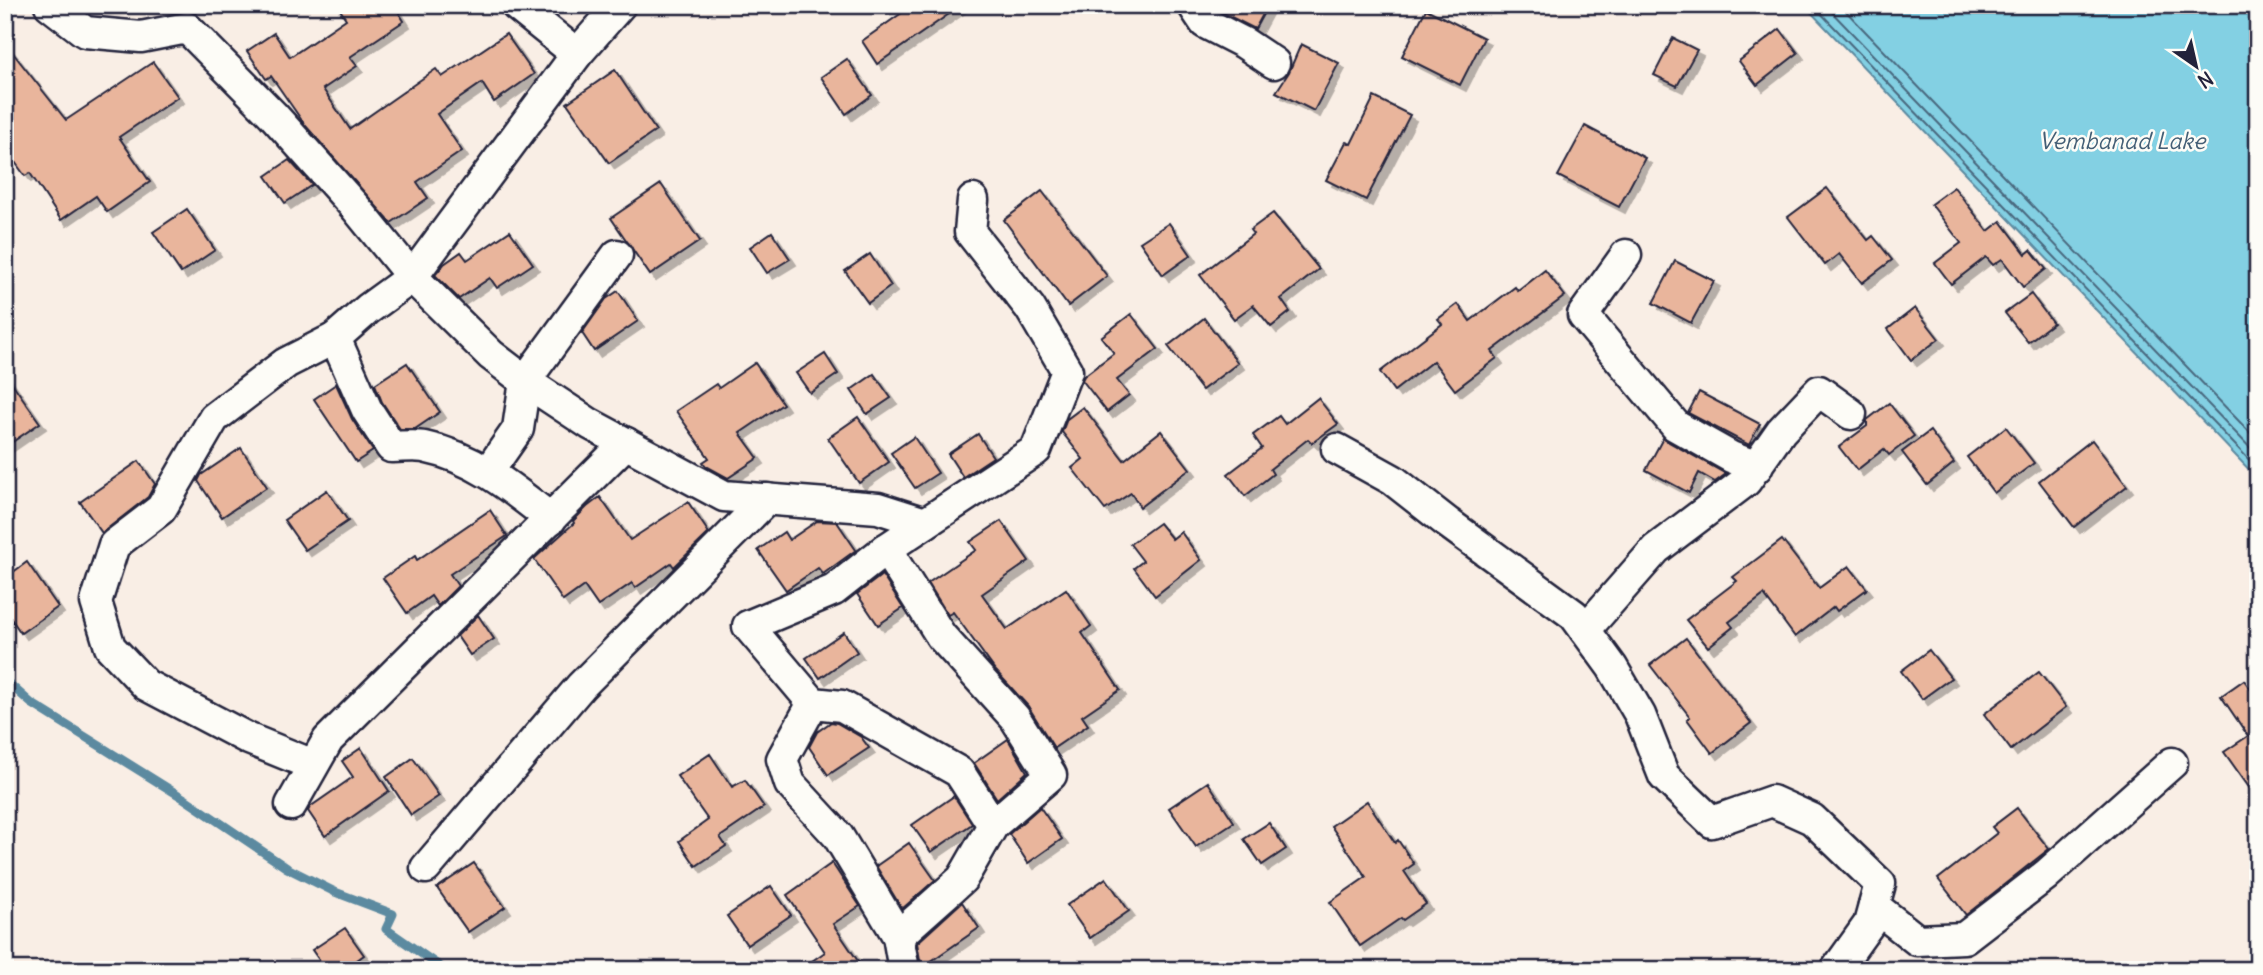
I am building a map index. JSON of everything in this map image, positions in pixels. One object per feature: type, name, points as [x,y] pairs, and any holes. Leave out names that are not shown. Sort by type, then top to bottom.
[{"type":"street","points":[[50,5],[85,32],[142,37],[187,28],[273,115],[356,208],[412,277],[491,355],[590,424],[724,496],[878,508],[925,523]]},
{"type":"street","points":[[516,5],[577,54]]},
{"type":"street","points":[[313,765],[249,739],[146,685],[110,647],[96,602],[114,545],[161,509],[214,418],[286,363],[335,338],[368,309],[412,277],[577,54],[621,5]]},
{"type":"street","points":[[1193,5],[1205,23],[1244,43],[1274,63]]},
{"type":"street","points":[[973,200],[970,232],[1030,308],[1067,371],[1036,450],[886,549],[834,590],[748,626],[813,703],[842,706],[959,772],[993,825]]},
{"type":"street","points":[[488,472],[517,429],[525,381],[617,255]]},
{"type":"street","points":[[1626,255],[1583,315],[1676,426],[1731,457],[1757,467]]},
{"type":"street","points":[[335,338],[367,410],[391,447],[422,446],[468,461],[501,480],[551,519]]},
{"type":"street","points":[[1585,630],[1656,549],[1746,481],[1781,431],[1819,391],[1851,414]]},
{"type":"street","points":[[291,804],[328,740],[626,443]]},
{"type":"street","points":[[1337,449],[1393,480],[1574,615],[1640,715],[1664,776],[1712,822],[1772,801],[1812,819],[1880,884],[1869,924],[1836,970]]},
{"type":"street","points":[[426,867],[581,686],[766,499]]},
{"type":"street","points":[[886,549],[941,636],[1015,718],[1051,775],[993,825],[962,878],[898,936]]},
{"type":"street","points":[[813,703],[782,759],[784,772],[790,784],[838,836],[898,936],[904,970]]},
{"type":"street","points":[[1874,906],[1917,940],[1964,939],[2046,875],[2172,763]]},
{"type":"water","name":"Vembanad Lake","points":[[1804,5],[2258,5],[2258,479]]},
{"type":"building","points":[[337,5],[394,5],[404,21],[350,57],[357,66],[323,89],[350,129],[436,69],[442,77],[506,34],[534,74],[494,102],[482,83],[437,114],[462,151],[417,182],[428,198],[391,223],[305,125],[271,76],[266,79],[247,51],[274,33],[290,57],[346,19]]},
{"type":"building","points":[[913,5],[962,5],[877,64],[862,41]]},
{"type":"building","points":[[1214,5],[1268,5],[1255,29],[1217,10]]},
{"type":"building","points":[[1426,9],[1484,38],[1460,85],[1402,56]]},
{"type":"building","points":[[1780,29],[1798,53],[1757,85],[1739,61]]},
{"type":"building","points":[[1673,38],[1697,50],[1677,86],[1654,75]]},
{"type":"building","points":[[5,43],[66,120],[153,62],[178,97],[119,137],[150,182],[107,212],[96,196],[61,220],[30,173],[25,176],[5,148]]},
{"type":"building","points":[[1301,44],[1339,63],[1314,111],[1276,92],[1289,72]]},
{"type":"building","points":[[847,59],[872,95],[846,114],[821,77]]},
{"type":"building","points":[[615,70],[656,131],[609,163],[567,103]]},
{"type":"building","points":[[1374,97],[1410,115],[1366,200],[1326,180],[1346,142],[1351,144]]},
{"type":"building","points":[[1585,126],[1645,158],[1619,207],[1558,176]]},
{"type":"building","points":[[289,160],[312,185],[285,203],[266,176]]},
{"type":"building","points":[[661,184],[700,241],[650,275],[611,218]]},
{"type":"building","points":[[1954,187],[1988,231],[2001,221],[2026,254],[2031,250],[2046,269],[2023,287],[2002,259],[1993,265],[1986,257],[1951,284],[1935,263],[1961,243],[1931,204]]},
{"type":"building","points":[[1827,188],[1868,240],[1873,236],[1892,260],[1862,283],[1839,254],[1825,265],[1788,217]]},
{"type":"building","points":[[1042,191],[1107,276],[1068,306],[1004,220]]},
{"type":"building","points":[[187,209],[215,250],[181,273],[153,232]]},
{"type":"building","points":[[1273,213],[1319,269],[1281,299],[1290,312],[1271,327],[1253,305],[1234,319],[1200,275],[1253,234],[1250,230]]},
{"type":"building","points":[[1169,223],[1191,255],[1163,275],[1140,242]]},
{"type":"building","points":[[510,231],[533,264],[497,288],[490,278],[459,299],[435,275],[444,264],[461,252],[467,260]]},
{"type":"building","points":[[772,232],[790,259],[767,273],[750,247]]},
{"type":"building","points":[[870,254],[891,286],[868,303],[845,271]]},
{"type":"building","points":[[1675,261],[1714,281],[1691,323],[1653,303]]},
{"type":"building","points":[[1545,270],[1565,296],[1492,351],[1497,358],[1455,390],[1433,361],[1394,391],[1380,372],[1442,324],[1438,319],[1458,304],[1470,321],[1515,287],[1518,291]]},
{"type":"building","points":[[618,291],[638,321],[594,351],[582,333],[606,299]]},
{"type":"building","points":[[2031,294],[2053,323],[2028,342],[2005,313]]},
{"type":"building","points":[[1915,308],[1939,339],[1911,360],[1888,329]]},
{"type":"building","points":[[1131,314],[1158,349],[1117,380],[1129,395],[1107,412],[1082,380],[1114,353],[1101,337]]},
{"type":"building","points":[[1204,318],[1238,363],[1202,390],[1168,346]]},
{"type":"building","points":[[825,354],[838,374],[810,393],[796,373]]},
{"type":"building","points":[[407,363],[440,412],[415,429],[400,429],[382,402],[375,384]]},
{"type":"building","points":[[755,363],[783,404],[740,433],[758,458],[728,478],[706,466],[703,462],[709,458],[676,411],[716,384],[719,388]]},
{"type":"building","points":[[5,373],[40,423],[5,447]]},
{"type":"building","points":[[874,374],[891,398],[867,414],[851,390]]},
{"type":"building","points":[[336,384],[352,419],[373,451],[356,462],[314,399]]},
{"type":"building","points":[[1699,392],[1760,424],[1749,445],[1688,413]]},
{"type":"building","points":[[1318,398],[1338,424],[1312,443],[1308,439],[1270,469],[1273,474],[1245,496],[1228,474],[1262,448],[1253,435],[1279,416],[1285,424]]},
{"type":"building","points":[[1889,403],[1914,436],[1889,455],[1884,449],[1857,470],[1839,447],[1867,426],[1867,420]]},
{"type":"building","points":[[1083,407],[1124,460],[1161,431],[1190,469],[1140,507],[1131,493],[1105,510],[1072,468],[1083,459],[1062,432],[1067,419]]},
{"type":"building","points":[[858,417],[889,462],[859,483],[828,438]]},
{"type":"building","points":[[2006,427],[2034,463],[1994,493],[1967,457]]},
{"type":"building","points":[[1930,431],[1954,463],[1927,485],[1902,452]]},
{"type":"building","points":[[978,434],[993,457],[963,477],[948,454]]},
{"type":"building","points":[[914,437],[938,473],[915,488],[891,453]]},
{"type":"building","points":[[1663,438],[1726,474],[1715,482],[1699,473],[1689,493],[1646,470]]},
{"type":"building","points":[[2092,440],[2127,486],[2074,527],[2039,481]]},
{"type":"building","points":[[241,448],[267,487],[222,517],[198,481],[201,475]]},
{"type":"building","points":[[139,461],[155,484],[148,497],[102,533],[80,502]]},
{"type":"building","points":[[327,490],[348,521],[305,550],[284,520]]},
{"type":"building","points":[[600,497],[630,540],[688,502],[709,533],[674,567],[671,563],[635,588],[632,583],[598,606],[584,586],[563,601],[534,559]]},
{"type":"building","points":[[490,510],[507,536],[450,574],[458,586],[438,606],[431,596],[407,613],[383,578],[415,556],[417,560]]},
{"type":"building","points":[[817,521],[837,522],[856,550],[823,574],[818,568],[786,590],[758,550],[784,532],[789,540]]},
{"type":"building","points":[[1001,521],[1029,561],[982,594],[1007,629],[1066,589],[1091,626],[1082,633],[1120,690],[1082,716],[1088,725],[1054,748],[1028,706],[995,670],[953,612],[948,615],[928,583],[976,550],[970,542]]},
{"type":"building","points":[[1159,523],[1172,539],[1181,532],[1201,560],[1155,596],[1134,568],[1143,561],[1130,544]]},
{"type":"building","points":[[1782,540],[1819,588],[1849,566],[1867,589],[1837,611],[1834,607],[1795,637],[1764,595],[1729,622],[1733,627],[1708,647],[1686,620],[1737,581],[1733,577]]},
{"type":"building","points":[[27,562],[58,607],[21,633],[5,610],[5,578]]},
{"type":"building","points":[[882,575],[903,608],[878,625],[857,594]]},
{"type":"building","points":[[478,615],[494,639],[470,655],[457,636]]},
{"type":"building","points":[[844,632],[857,652],[820,678],[806,658]]},
{"type":"building","points":[[1686,638],[1751,723],[1712,753],[1687,719],[1690,717],[1650,665]]},
{"type":"building","points":[[1929,650],[1951,678],[1922,699],[1901,671]]},
{"type":"building","points":[[2039,672],[2066,707],[2011,750],[1984,714]]},
{"type":"building","points":[[2244,680],[2258,700],[2258,800],[2224,752],[2248,736],[2221,696]]},
{"type":"building","points":[[831,722],[861,737],[869,748],[828,775],[809,747],[817,732]]},
{"type":"building","points":[[1008,739],[1027,772],[997,799],[974,763]]},
{"type":"building","points":[[361,748],[389,791],[325,836],[308,811],[353,777],[342,761]]},
{"type":"building","points":[[710,754],[732,787],[745,780],[764,807],[720,837],[726,846],[696,866],[679,841],[708,820],[677,776]]},
{"type":"building","points":[[413,758],[439,796],[411,815],[386,777]]},
{"type":"building","points":[[1208,782],[1234,822],[1196,847],[1169,808]]},
{"type":"building","points":[[954,796],[972,824],[931,852],[912,825]]},
{"type":"building","points":[[1367,801],[1395,843],[1398,840],[1414,864],[1404,871],[1426,904],[1360,946],[1330,902],[1366,877],[1331,826]]},
{"type":"building","points":[[1040,807],[1062,839],[1028,863],[1009,834]]},
{"type":"building","points":[[2017,808],[2049,849],[1966,915],[1938,879],[1997,833],[1992,827]]},
{"type":"building","points":[[1269,823],[1286,849],[1262,865],[1244,839]]},
{"type":"building","points":[[909,843],[935,880],[902,909],[876,866]]},
{"type":"building","points":[[474,863],[505,907],[468,932],[437,888]]},
{"type":"building","points":[[832,863],[860,906],[833,924],[864,970],[799,970],[825,952],[787,895]]},
{"type":"building","points":[[1106,878],[1129,911],[1090,938],[1067,905]]},
{"type":"building","points":[[771,886],[791,915],[747,945],[727,916]]},
{"type":"building","points":[[962,902],[979,928],[924,966],[917,943]]},
{"type":"building","points":[[345,928],[364,955],[343,970],[326,970],[312,950]]},
{"type":"waterway","points":[[5,680],[31,703],[185,799],[287,868],[335,892],[393,914],[386,929],[445,970]]}]
